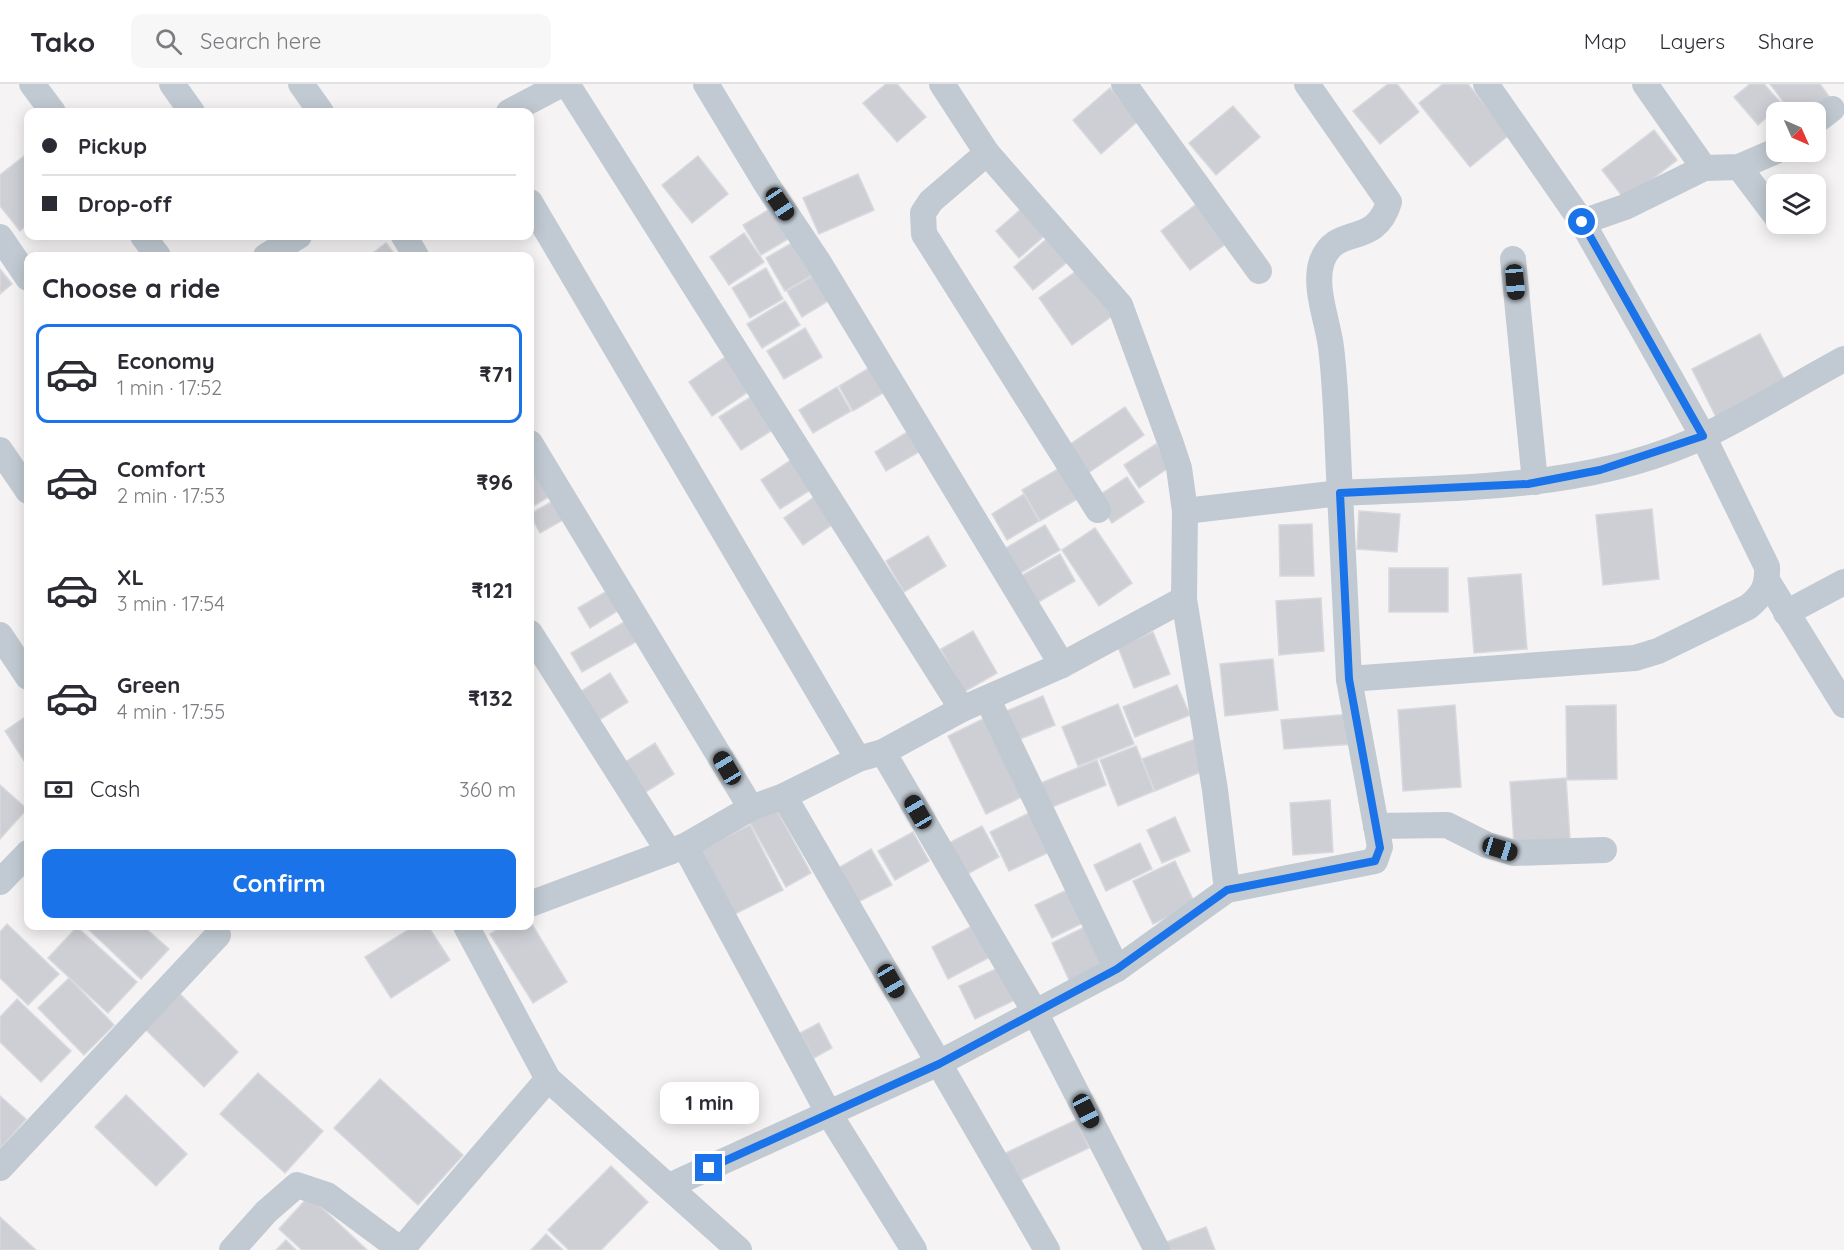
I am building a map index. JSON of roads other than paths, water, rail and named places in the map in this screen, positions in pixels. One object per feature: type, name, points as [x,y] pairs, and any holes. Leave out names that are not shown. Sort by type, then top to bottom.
[{"type":"street","points":[[32,84],[50,108]]},
{"type":"street","points":[[172,84],[189,108]]},
{"type":"street","points":[[301,84],[318,108]]},
{"type":"street","points":[[517,108],[562,84]]},
{"type":"street","points":[[567,84],[962,709]]},
{"type":"street","points":[[706,84],[767,185],[819,263],[1062,665]]},
{"type":"street","points":[[942,84],[987,153],[1120,305],[1179,468],[1185,511],[1184,599],[1215,790],[1227,890]]},
{"type":"street","points":[[1124,84],[1259,271]]},
{"type":"street","points":[[669,1186],[828,1112],[939,1064],[1117,969],[1227,890],[1375,861],[1380,848],[1349,679],[1331,348],[1321,286],[1322,262],[1332,245],[1375,228],[1384,218],[1389,202],[1307,84]]},
{"type":"street","points":[[1486,84],[1582,222],[1703,436],[1767,567],[1768,582],[1844,705]]},
{"type":"street","points":[[1647,85],[1704,168]]},
{"type":"street","points":[[987,153],[931,201],[923,213],[924,234],[1098,510]]},
{"type":"street","points":[[1582,222],[1626,207],[1704,168],[1739,167],[1766,155]]},
{"type":"street","points":[[1739,167],[1766,203]]},
{"type":"street","points":[[534,209],[858,759]]},
{"type":"street","points":[[0,237],[24,272]]},
{"type":"street","points":[[1513,260],[1534,482]]},
{"type":"street","points":[[1185,511],[1340,493],[1534,482],[1600,470],[1703,436],[1844,359]]},
{"type":"street","points":[[0,450],[24,485]]},
{"type":"street","points":[[534,450],[751,808]]},
{"type":"street","points":[[1349,679],[1635,658],[1658,651],[1748,607],[1760,597],[1768,582]]},
{"type":"street","points":[[1786,613],[1844,582]]},
{"type":"street","points":[[534,903],[677,849],[751,808],[784,796],[858,759],[883,752],[962,709],[988,700],[1062,665],[1184,599]]},
{"type":"street","points":[[0,635],[24,671]]},
{"type":"street","points":[[534,639],[677,849],[828,1112],[914,1250]]},
{"type":"street","points":[[988,700],[1117,969]]},
{"type":"street","points":[[883,752],[1035,1012],[1156,1250]]},
{"type":"street","points":[[784,796],[1047,1250]]},
{"type":"street","points":[[1376,826],[1447,825],[1487,844],[1514,853],[1605,850]]},
{"type":"street","points":[[0,882],[24,857]]},
{"type":"street","points":[[470,930],[548,1079],[739,1250]]},
{"type":"street","points":[[0,1168],[218,935]]},
{"type":"street","points":[[232,1250],[266,1212],[297,1185],[327,1196],[401,1250],[548,1079]]}]
